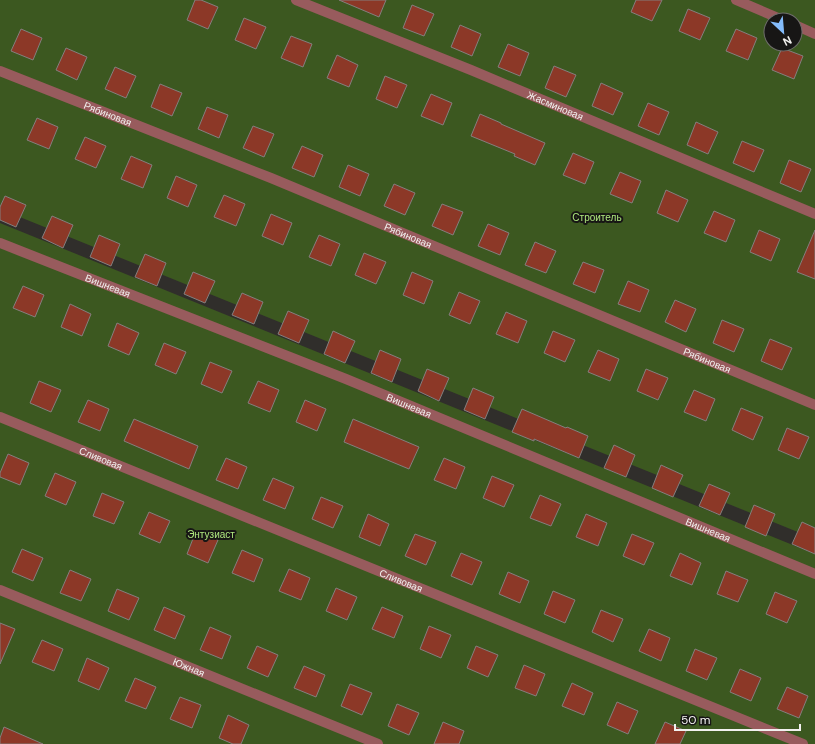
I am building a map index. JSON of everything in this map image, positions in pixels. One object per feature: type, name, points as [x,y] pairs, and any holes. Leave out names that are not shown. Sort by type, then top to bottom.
[{"type":"street","name":"Жасминовая","points":[[296,0],[479,73],[815,214]]},
{"type":"street","points":[[736,0],[764,12]]},
{"type":"street","points":[[803,29],[815,34]]},
{"type":"street","name":"Рябиновая","points":[[0,71],[278,181],[815,405]]},
{"type":"street","name":"Вишневая","points":[[0,243],[346,379],[815,574]]},
{"type":"street","name":"Сливовая","points":[[0,417],[803,744]]},
{"type":"street","name":"Южная","points":[[0,590],[378,744]]},
{"type":"green space","name":"Строитель","points":[[0,0],[815,0],[815,539],[0,209]]},
{"type":"green space","name":"Энтузиаст","points":[[0,223],[815,554],[815,744],[0,744]]},
{"type":"building","points":[[195,0],[201,0],[218,7],[208,29],[187,20]]},
{"type":"building","points":[[339,0],[386,0],[379,17]]},
{"type":"building","points":[[636,0],[662,0],[652,21],[631,12]]},
{"type":"building","points":[[412,5],[434,14],[424,36],[403,28]]},
{"type":"building","points":[[688,9],[710,18],[700,40],[679,31]]},
{"type":"building","points":[[244,18],[266,27],[256,49],[235,40]]},
{"type":"building","points":[[460,25],[481,34],[472,56],[451,47]]},
{"type":"building","points":[[21,29],[42,38],[33,60],[11,51]]},
{"type":"building","points":[[736,29],[757,38],[748,60],[726,51]]},
{"type":"building","points":[[291,36],[312,44],[303,67],[281,58]]},
{"type":"building","points":[[508,44],[529,53],[520,76],[498,67]]},
{"type":"building","points":[[66,48],[87,57],[77,80],[56,70]]},
{"type":"building","points":[[780,52],[792,52],[803,56],[794,79],[772,70]]},
{"type":"building","points":[[337,55],[358,65],[349,87],[327,78]]},
{"type":"building","points":[[554,66],[576,75],[566,97],[545,88]]},
{"type":"building","points":[[115,67],[136,76],[126,98],[105,89]]},
{"type":"building","points":[[385,76],[407,85],[397,108],[376,99]]},
{"type":"building","points":[[601,83],[623,93],[613,115],[592,106]]},
{"type":"building","points":[[160,84],[182,93],[172,116],[151,107]]},
{"type":"building","points":[[431,94],[452,103],[443,125],[421,116]]},
{"type":"building","points":[[648,103],[669,112],[659,135],[638,126]]},
{"type":"building","points":[[207,107],[228,115],[219,138],[198,129]]},
{"type":"building","points":[[480,114],[545,143],[535,165],[514,156],[515,154],[471,136]]},
{"type":"building","points":[[37,118],[58,127],[49,149],[27,140]]},
{"type":"building","points":[[696,122],[718,132],[708,154],[687,145]]},
{"type":"building","points":[[253,126],[274,134],[264,157],[243,148]]},
{"type":"building","points":[[85,137],[106,146],[96,168],[75,159]]},
{"type":"building","points":[[742,141],[764,150],[754,172],[733,163]]},
{"type":"building","points":[[302,146],[323,155],[314,177],[292,168]]},
{"type":"building","points":[[573,153],[594,162],[585,184],[563,175]]},
{"type":"building","points":[[131,156],[152,165],[143,188],[121,179]]},
{"type":"building","points":[[789,160],[811,169],[801,192],[780,183]]},
{"type":"building","points":[[348,165],[369,174],[360,196],[339,187]]},
{"type":"building","points":[[620,172],[641,181],[632,203],[610,194]]},
{"type":"building","points":[[176,176],[197,185],[188,207],[167,198]]},
{"type":"building","points":[[394,184],[415,193],[405,215],[384,206]]},
{"type":"building","points":[[666,190],[688,200],[678,222],[657,213]]},
{"type":"building","points":[[224,195],[245,204],[236,226],[214,217]]},
{"type":"building","points":[[5,196],[26,205],[16,227],[0,220],[0,207]]},
{"type":"building","points":[[442,204],[463,212],[453,235],[432,226]]},
{"type":"building","points":[[714,211],[735,220],[726,242],[704,233]]},
{"type":"building","points":[[271,214],[292,223],[283,245],[262,236]]},
{"type":"building","points":[[52,216],[73,225],[63,248],[42,238]]},
{"type":"building","points":[[488,224],[509,233],[500,255],[478,246]]},
{"type":"building","points":[[759,230],[780,239],[771,261],[750,252]]},
{"type":"building","points":[[815,230],[815,279],[797,272]]},
{"type":"building","points":[[99,235],[120,244],[111,266],[90,257]]},
{"type":"building","points":[[319,235],[340,244],[331,266],[309,257]]},
{"type":"building","points":[[535,242],[556,251],[546,273],[525,265]]},
{"type":"building","points":[[364,253],[386,262],[376,284],[355,275]]},
{"type":"building","points":[[145,254],[166,263],[157,286],[135,277]]},
{"type":"building","points":[[583,262],[604,270],[595,293],[573,284]]},
{"type":"building","points":[[193,272],[215,281],[205,303],[184,294]]},
{"type":"building","points":[[412,272],[433,281],[424,304],[403,295]]},
{"type":"building","points":[[628,281],[649,290],[640,312],[618,304]]},
{"type":"building","points":[[23,286],[44,295],[35,317],[13,308]]},
{"type":"building","points":[[459,292],[480,301],[470,324],[449,315]]},
{"type":"building","points":[[242,293],[263,302],[254,324],[232,315]]},
{"type":"building","points":[[675,300],[696,309],[686,332],[665,322]]},
{"type":"building","points":[[70,304],[91,314],[82,336],[61,327]]},
{"type":"building","points":[[288,311],[309,320],[299,343],[278,334]]},
{"type":"building","points":[[506,312],[527,321],[518,343],[496,334]]},
{"type":"building","points":[[722,320],[744,329],[734,352],[713,343]]},
{"type":"building","points":[[117,323],[139,333],[129,355],[108,346]]},
{"type":"building","points":[[333,331],[355,341],[345,363],[324,354]]},
{"type":"building","points":[[553,331],[575,340],[565,362],[544,353]]},
{"type":"building","points":[[770,339],[792,348],[782,370],[761,361]]},
{"type":"building","points":[[164,343],[186,352],[176,374],[155,365]]},
{"type":"building","points":[[380,350],[401,359],[392,382],[371,373]]},
{"type":"building","points":[[598,350],[619,359],[610,381],[588,372]]},
{"type":"building","points":[[210,362],[232,371],[222,393],[201,384]]},
{"type":"building","points":[[427,369],[449,378],[439,401],[418,391]]},
{"type":"building","points":[[646,369],[668,378],[658,400],[637,391]]},
{"type":"building","points":[[39,381],[61,390],[51,412],[30,403]]},
{"type":"building","points":[[258,381],[279,390],[270,412],[248,403]]},
{"type":"building","points":[[473,388],[494,397],[485,419],[464,410]]},
{"type":"building","points":[[694,390],[715,399],[706,421],[684,412]]},
{"type":"building","points":[[88,400],[109,409],[100,431],[78,422]]},
{"type":"building","points":[[305,400],[326,409],[317,431],[296,422]]},
{"type":"building","points":[[741,408],[763,417],[753,440],[732,430]]},
{"type":"building","points":[[522,409],[588,436],[579,458],[534,439],[534,441],[512,432]]},
{"type":"building","points":[[134,419],[198,446],[189,469],[124,441]]},
{"type":"building","points":[[353,419],[419,447],[409,469],[344,442]]},
{"type":"building","points":[[787,428],[809,437],[799,459],[778,450]]},
{"type":"building","points":[[614,445],[635,455],[626,477],[604,468]]},
{"type":"building","points":[[8,454],[29,463],[20,485],[0,477],[0,473]]},
{"type":"building","points":[[226,458],[247,467],[238,489],[216,480]]},
{"type":"building","points":[[444,458],[465,467],[456,489],[434,480]]},
{"type":"building","points":[[661,465],[683,475],[673,497],[652,488]]},
{"type":"building","points":[[55,473],[76,482],[66,505],[45,496]]},
{"type":"building","points":[[492,476],[514,485],[504,507],[483,498]]},
{"type":"building","points":[[273,478],[294,487],[285,509],[263,500]]},
{"type":"building","points":[[709,484],[730,493],[720,515],[699,506]]},
{"type":"building","points":[[102,493],[124,502],[114,524],[93,516]]},
{"type":"building","points":[[540,495],[561,504],[551,526],[530,518]]},
{"type":"building","points":[[321,497],[343,506],[333,528],[312,519]]},
{"type":"building","points":[[754,505],[775,514],[766,536],[745,527]]},
{"type":"building","points":[[149,512],[170,521],[160,543],[139,534]]},
{"type":"building","points":[[368,514],[389,524],[380,546],[359,537]]},
{"type":"building","points":[[586,514],[607,523],[598,546],[576,537]]},
{"type":"building","points":[[802,522],[815,528],[815,554],[792,544]]},
{"type":"building","points":[[196,531],[218,540],[208,563],[187,554]]},
{"type":"building","points":[[415,534],[436,542],[426,565],[405,556]]},
{"type":"building","points":[[632,534],[654,543],[644,565],[623,556]]},
{"type":"building","points":[[22,549],[43,558],[33,581],[12,572]]},
{"type":"building","points":[[242,550],[263,559],[254,582],[232,573]]},
{"type":"building","points":[[461,553],[482,562],[472,585],[451,576]]},
{"type":"building","points":[[680,553],[701,563],[692,585],[670,576]]},
{"type":"building","points":[[289,569],[310,578],[301,600],[279,591]]},
{"type":"building","points":[[70,570],[91,579],[81,601],[60,593]]},
{"type":"building","points":[[726,571],[748,580],[738,602],[717,594]]},
{"type":"building","points":[[508,572],[529,581],[520,603],[499,594]]},
{"type":"building","points":[[336,588],[357,597],[347,620],[326,611]]},
{"type":"building","points":[[117,589],[139,598],[129,620],[108,611]]},
{"type":"building","points":[[553,591],[575,600],[565,623],[544,614]]},
{"type":"building","points":[[775,592],[797,601],[787,623],[766,614]]},
{"type":"building","points":[[164,607],[185,616],[175,639],[154,630]]},
{"type":"building","points":[[382,607],[403,616],[394,638],[372,629]]},
{"type":"building","points":[[601,610],[623,619],[613,642],[592,632]]},
{"type":"building","points":[[0,623],[15,629],[0,664]]},
{"type":"building","points":[[429,626],[451,635],[441,658],[420,649]]},
{"type":"building","points":[[210,627],[231,636],[222,659],[200,650]]},
{"type":"building","points":[[649,629],[670,638],[661,661],[639,651]]},
{"type":"building","points":[[42,640],[63,649],[54,671],[32,662]]},
{"type":"building","points":[[257,646],[278,655],[268,677],[247,668]]},
{"type":"building","points":[[476,646],[498,655],[488,677],[467,668]]},
{"type":"building","points":[[695,649],[717,658],[707,680],[686,671]]},
{"type":"building","points":[[87,658],[109,668],[99,690],[78,681]]},
{"type":"building","points":[[524,665],[545,674],[536,696],[515,688]]},
{"type":"building","points":[[304,666],[325,675],[316,697],[294,688]]},
{"type":"building","points":[[740,669],[761,678],[751,701],[730,692]]},
{"type":"building","points":[[135,678],[156,687],[146,709],[125,701]]},
{"type":"building","points":[[572,683],[593,693],[584,715],[562,706]]},
{"type":"building","points":[[350,684],[372,693],[362,715],[341,706]]},
{"type":"building","points":[[787,687],[808,696],[799,718],[777,709]]},
{"type":"building","points":[[180,697],[201,705],[192,728],[170,719]]},
{"type":"building","points":[[617,702],[638,711],[628,734],[607,725]]},
{"type":"building","points":[[397,704],[419,713],[409,735],[388,726]]},
{"type":"building","points":[[228,715],[249,725],[241,744],[233,744],[219,738]]},
{"type":"building","points":[[443,722],[464,731],[459,744],[434,744]]},
{"type":"building","points":[[665,722],[686,731],[680,744],[655,744]]},
{"type":"building","points":[[4,727],[43,744],[0,744],[0,738]]}]
